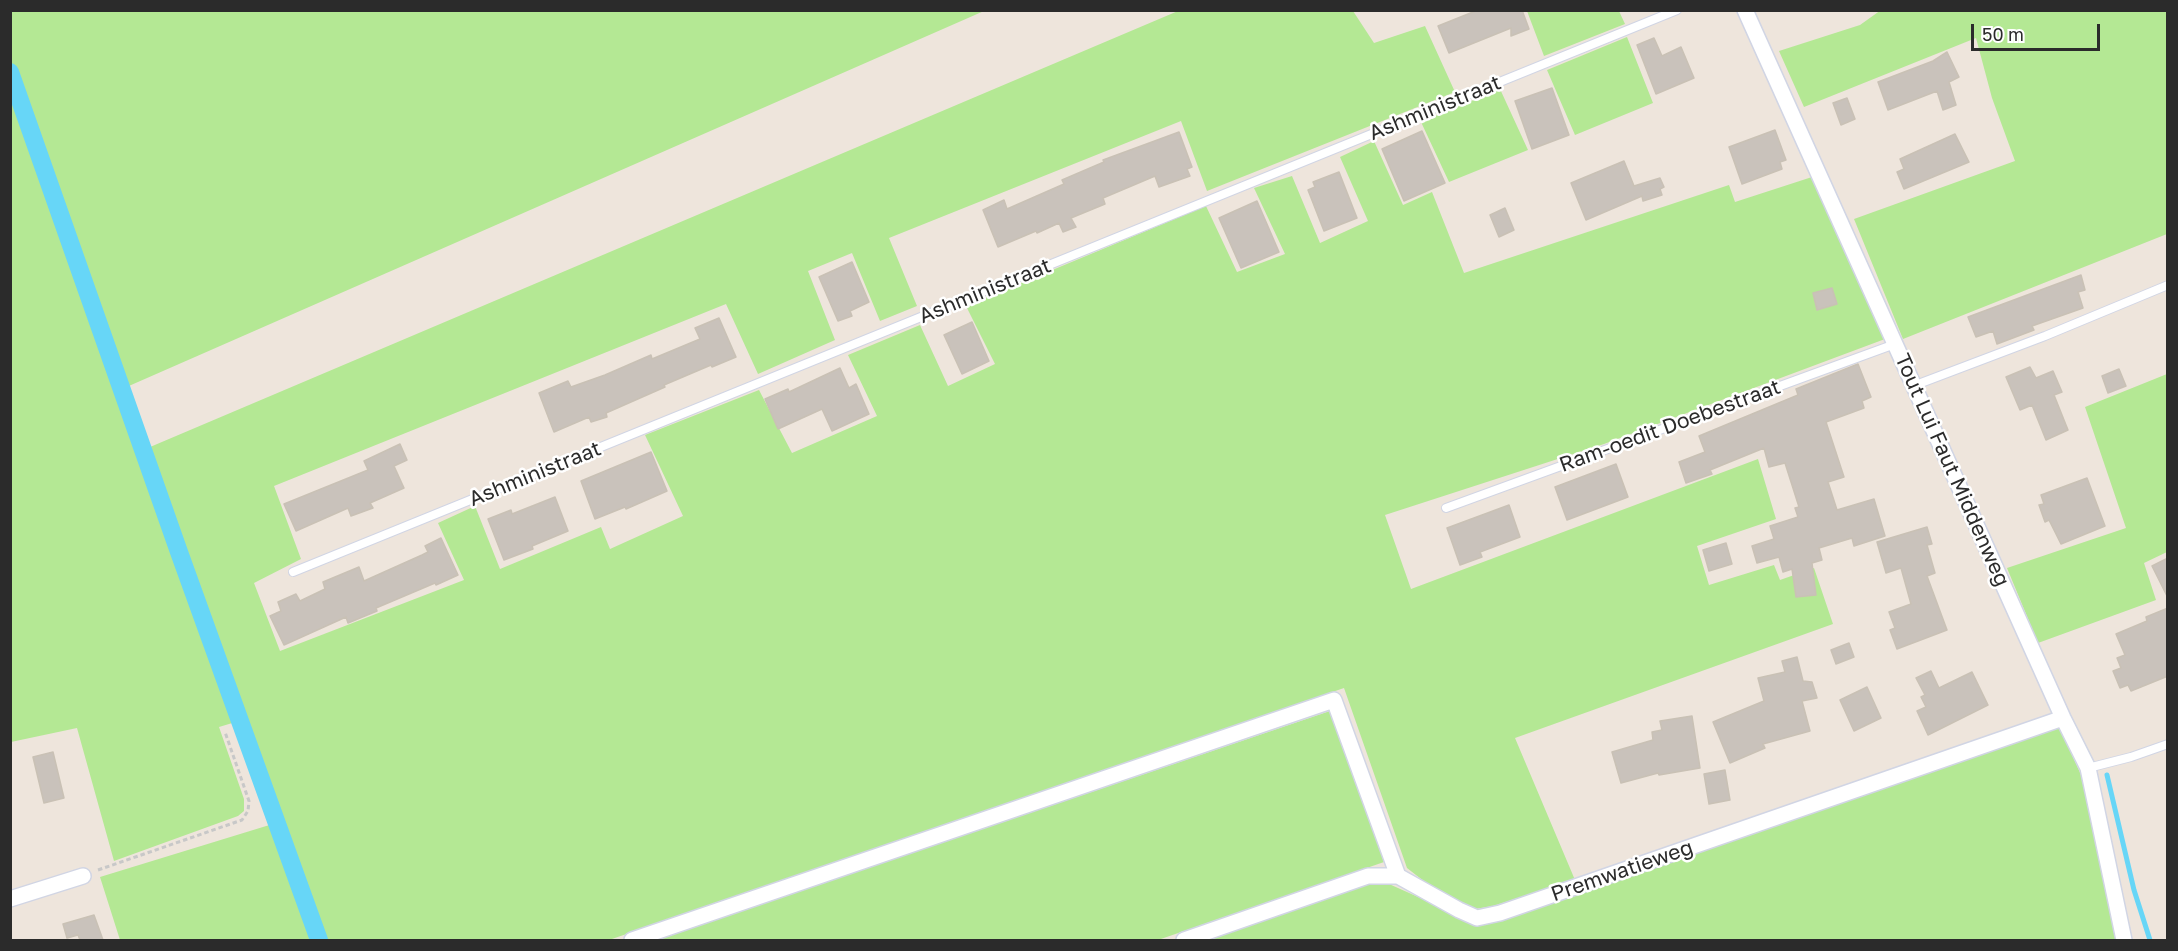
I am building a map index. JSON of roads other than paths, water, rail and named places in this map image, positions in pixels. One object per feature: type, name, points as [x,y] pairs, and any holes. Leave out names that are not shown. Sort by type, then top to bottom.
[{"type":"street","name":"Tout Lui Faut Middenweg","points":[[1745,10],[2063,718],[2088,768],[2124,940]]},
{"type":"street","points":[[632,940],[1334,700],[1398,876]]},
{"type":"street","name":"Premwatieweg","points":[[1184,940],[1368,876],[1398,876],[1477,918],[1500,914],[2063,718]]},
{"type":"street","points":[[10,899],[83,876]]},
{"type":"lane","name":"Ashministraat","points":[[293,572],[1677,10]]},
{"type":"lane","points":[[1913,386],[2045,336],[2168,285]]},
{"type":"lane","name":"Ram-oedit Doebestraat","points":[[1446,508],[1895,344]]},
{"type":"lane","points":[[2088,768],[2131,757],[2168,744]]},
{"type":"waterway","points":[[10,72],[319,940]]},
{"type":"waterway","points":[[2107,775],[2134,890],[2150,940]]}]
